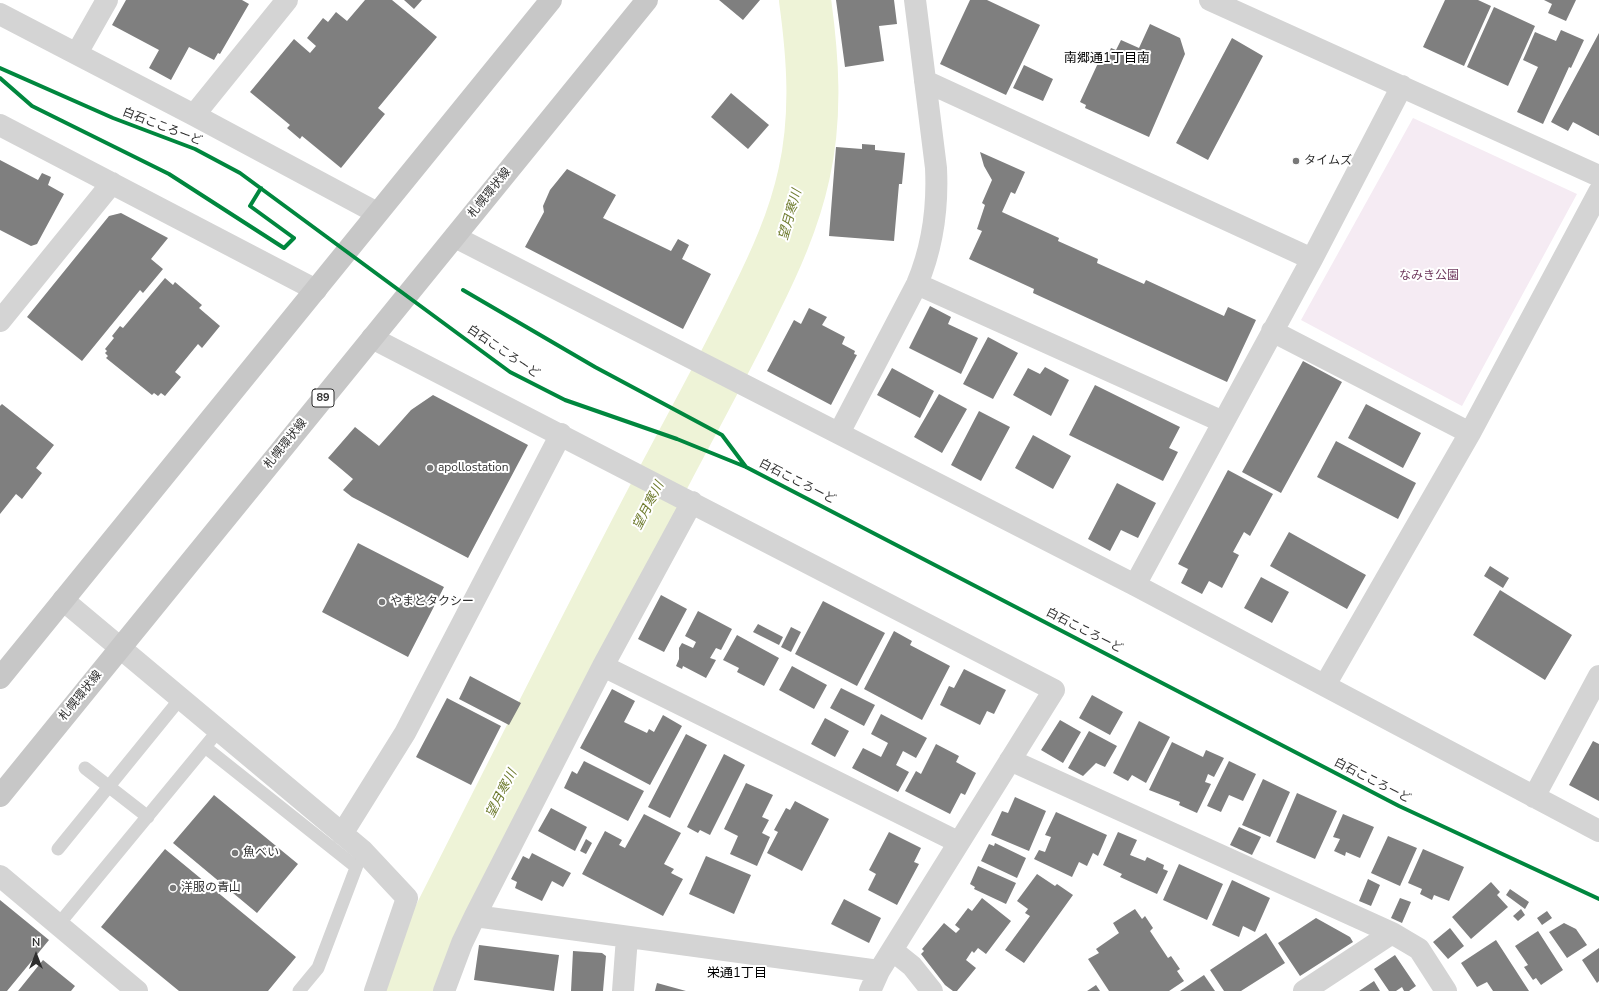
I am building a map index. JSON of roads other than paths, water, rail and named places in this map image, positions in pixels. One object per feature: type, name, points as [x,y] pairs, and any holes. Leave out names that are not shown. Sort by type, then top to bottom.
[{"type":"main road","points":[[0,678],[550,0]]},
{"type":"main road","name":"札幌環状線","points":[[0,796],[647,0]]},
{"type":"street","points":[[77,53],[107,0]]},
{"type":"street","points":[[194,115],[287,0]]},
{"type":"street","points":[[840,433],[917,284],[925,265],[936,218],[937,192],[915,0]]},
{"type":"street","points":[[1214,1],[1599,176]]},
{"type":"street","points":[[0,14],[77,53],[377,213]]},
{"type":"street","points":[[925,81],[1312,258]]},
{"type":"street","points":[[1135,584],[1312,258],[1402,86]]},
{"type":"street","points":[[0,125],[316,290]]},
{"type":"street","points":[[0,321],[112,183]]},
{"type":"street","points":[[1325,685],[1470,433],[1599,192]]},
{"type":"street","points":[[455,236],[1135,584],[1599,831]]},
{"type":"street","points":[[917,284],[1223,422]]},
{"type":"street","points":[[1272,331],[1470,433]]},
{"type":"street","points":[[372,338],[561,434],[1054,690],[879,971],[870,991]]},
{"type":"street","points":[[342,834],[405,733],[561,434]]},
{"type":"street","points":[[444,991],[462,943],[475,916],[604,666],[684,498]]},
{"type":"street","points":[[63,600],[121,647],[144,670],[180,699],[212,739],[342,834],[359,859],[407,898],[375,991]]},
{"type":"street","points":[[604,666],[958,842]]},
{"type":"street","points":[[1534,797],[1599,676]]},
{"type":"street","points":[[1010,760],[1392,933],[1419,949],[1446,991]]},
{"type":"street","points":[[0,876],[137,991]]},
{"type":"street","points":[[475,916],[879,971]]},
{"type":"street","points":[[1304,991],[1392,933]]},
{"type":"street","points":[[623,991],[627,937]]},
{"type":"street","points":[[892,950],[912,966],[932,991]]},
{"type":"lane","points":[[58,849],[180,699]]},
{"type":"lane","points":[[58,925],[212,739],[359,859],[318,968],[299,991]]},
{"type":"lane","points":[[85,768],[148,817]]},
{"type":"waterway","name":"望月寒川","points":[[410,991],[429,937],[607,586],[733,346],[783,240],[800,191],[811,130],[812,65],[805,0]]},
{"type":"place","name":"タイムズ","points":[[1296,161]]},
{"type":"place","name":"apollostation","points":[[430,468]]},
{"type":"place","name":"やまとタクシー","points":[[382,602]]},
{"type":"place","name":"魚べい","points":[[235,853]]},
{"type":"place","name":"洋服の青山","points":[[173,888]]},
{"type":"district","name":"南郷通1丁目南","points":[[1107,59]]},
{"type":"district","name":"栄通1丁目","points":[[737,974]]},
{"type":"park label","name":"なみき公園","points":[[1429,276]]}]
